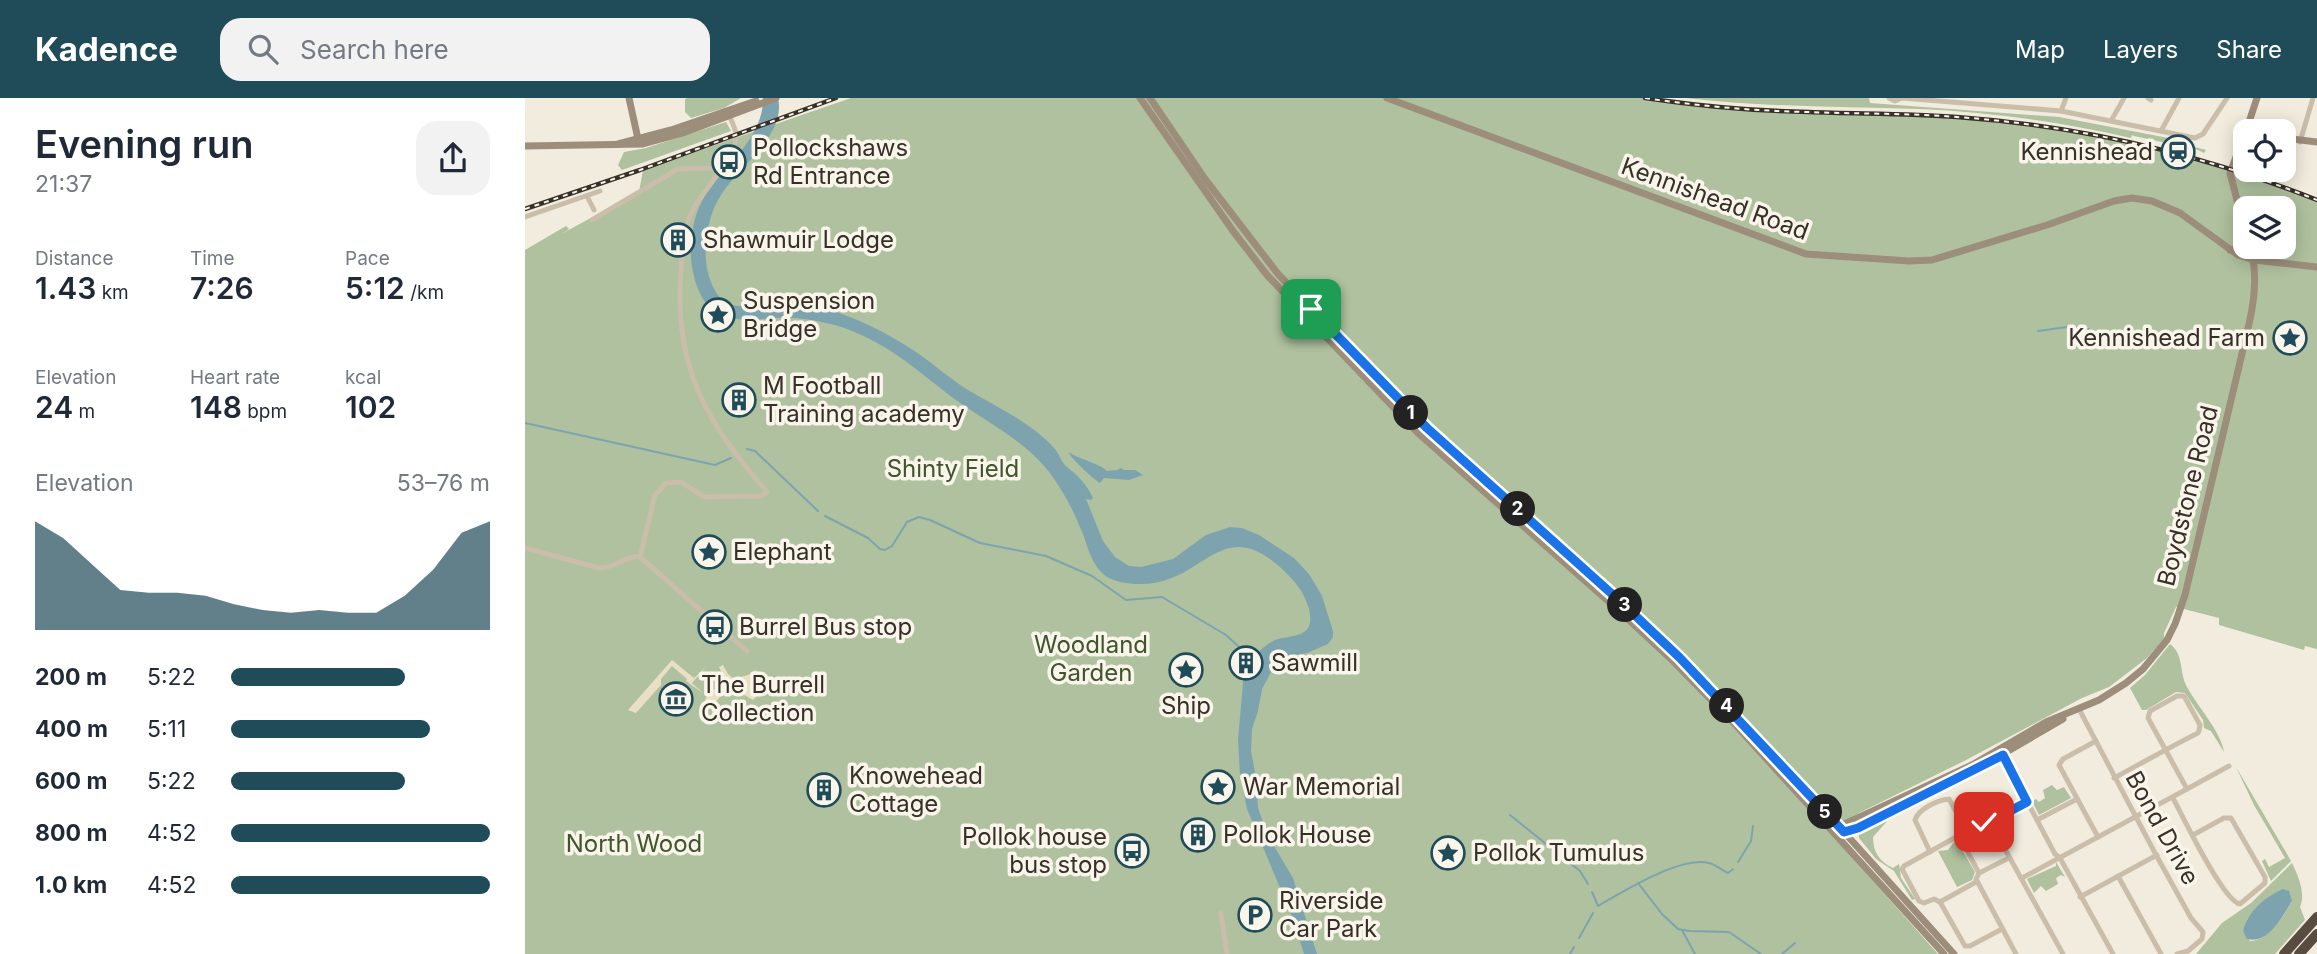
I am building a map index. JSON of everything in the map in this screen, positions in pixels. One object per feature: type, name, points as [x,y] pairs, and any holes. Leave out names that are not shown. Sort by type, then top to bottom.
[{"type":"highway","points":[[2299,954],[2313,934],[2317,918]]},
{"type":"highway","points":[[2284,954],[2313,934]]},
{"type":"street","points":[[629,98],[638,139]]},
{"type":"street","points":[[526,146],[634,145],[657,141],[762,100],[776,98]]},
{"type":"street","points":[[1140,98],[1308,312],[1427,428],[1672,650],[1954,954]]},
{"type":"street","points":[[1150,98],[1167,129]]},
{"type":"street","name":"Kennishead Road","points":[[1387,98],[1806,254],[1932,260],[2047,225],[2114,201],[2131,198],[2152,201],[2180,213],[2229,250],[2254,260],[2317,267]]},
{"type":"street","points":[[1889,98],[1895,101],[1902,98],[1954,101],[2061,111],[2190,138],[2199,137],[2227,98]]},
{"type":"street","points":[[2061,111],[2066,98]]},
{"type":"street","points":[[2111,121],[2123,98]]},
{"type":"street","points":[[2161,131],[2179,98]]},
{"type":"street","points":[[2249,119],[2256,98]]},
{"type":"street","points":[[2300,142],[2313,98]]},
{"type":"street","points":[[2007,107],[2008,99]]},
{"type":"street","points":[[618,144],[729,113]]},
{"type":"street","points":[[640,557],[655,495],[666,482],[681,482],[704,497],[761,496],[767,492],[740,460],[709,415],[687,363],[681,327],[679,286],[684,229],[736,138],[729,113]]},
{"type":"street","points":[[2296,141],[2317,142]]},
{"type":"street","points":[[2233,165],[2230,173],[2236,196]]},
{"type":"street","points":[[592,220],[678,169],[721,168]]},
{"type":"street","points":[[525,218],[600,191]]},
{"type":"street","points":[[587,196],[594,210]]},
{"type":"street","points":[[2229,250],[2233,249]]},
{"type":"street","name":"Boydstone Road","points":[[1838,832],[2001,752],[2046,722],[2079,709],[2117,689],[2143,669],[2161,648],[2175,624],[2185,595],[2249,324],[2255,285],[2254,260]]},
{"type":"street","points":[[525,548],[599,568],[610,568],[633,556],[640,557],[747,651]]},
{"type":"street","points":[[2114,778],[2166,750],[2198,733],[2200,727],[2182,695],[2150,711],[2148,718],[2166,750],[2187,789]]},
{"type":"street","name":"Bond Drive","points":[[2079,709],[2191,918],[2203,932],[2200,941],[2188,951],[2179,954]]},
{"type":"street","points":[[2096,741],[2063,759],[2059,765],[2098,837]]},
{"type":"street","points":[[2001,752],[2055,854],[2060,858],[2113,954]]},
{"type":"street","points":[[2022,878],[2229,766]]},
{"type":"street","points":[[1930,852],[1915,820],[1916,815],[1923,810],[1948,798],[1967,831]]},
{"type":"street","points":[[2173,798],[2193,835],[2223,889],[2234,902],[2241,904],[2265,881],[2234,821],[2229,817],[2193,835]]},
{"type":"street","points":[[2037,820],[2077,799]]},
{"type":"street","points":[[2002,929],[1965,946],[1940,902],[1934,899],[1921,903],[1902,871],[1905,866],[1967,831],[2027,802]]},
{"type":"street","points":[[1990,822],[2063,954]]},
{"type":"street","points":[[1838,832],[1944,954]]},
{"type":"street","points":[[1959,836],[1979,873]]},
{"type":"street","points":[[2080,897],[2157,855]]},
{"type":"street","points":[[1940,902],[1976,882],[1979,873],[2009,858]]},
{"type":"street","points":[[2118,876],[2161,954]]},
{"type":"street","points":[[1976,882],[2016,954]]},
{"type":"street","points":[[1221,913],[1227,954]]},
{"type":"green space","points":[[741,98],[724,108],[691,118],[685,112],[685,99]]},
{"type":"green space","points":[[851,98],[1645,98],[1768,110],[2020,122],[2096,133],[2171,151],[2233,169],[2233,182],[2269,182],[2317,200],[2317,649],[2305,646],[2304,650],[2219,625],[2219,618],[2176,607],[2164,633],[2164,639],[2147,658],[2109,687],[2082,698],[1859,813],[1829,832],[1938,954],[525,954],[525,250],[566,226],[569,229],[563,233],[639,192],[643,170]]},
{"type":"green space","points":[[1686,98],[1869,98],[1870,103],[2059,117],[2189,142],[2191,146],[2206,150],[2204,153],[2132,135],[2131,138],[2000,115],[1920,109],[1774,105]]},
{"type":"green space","points":[[726,122],[731,131],[622,170],[618,165],[624,152],[646,148]]},
{"type":"green space","points":[[2170,644],[2179,658],[2186,685],[2218,735],[2224,752],[2211,731],[2204,728],[2203,720],[2185,693],[2176,692],[2142,710],[2130,688],[2145,675]]},
{"type":"green space","points":[[2236,767],[2291,861],[2271,881],[2262,861],[2265,859],[2269,867],[2285,858],[2254,805]]},
{"type":"green space","points":[[2052,785],[2057,790],[2064,787],[2071,798],[2039,815],[2032,801],[2036,799],[2039,802],[2045,798],[2043,790]]},
{"type":"green space","points":[[1890,818],[1873,837],[1874,847],[1878,856],[1888,866],[1893,868],[1899,864],[1901,878],[1915,899],[1912,900],[1894,871],[1876,859],[1859,838],[1859,833]]},
{"type":"green space","points":[[1957,841],[1975,872],[1972,880],[1957,887],[1938,851],[1948,850]]},
{"type":"green space","points":[[2056,862],[2065,877],[2061,875],[2056,878],[2058,884],[2046,891],[2041,886],[2034,893],[2027,879],[2056,866]]},
{"type":"green space","points":[[2292,863],[2301,885],[2300,907],[2305,920],[2275,954],[2196,954],[2222,923],[2251,903]],"holes":[[[2292,901],[2270,932],[2250,941],[2243,931],[2248,918]]]},
{"type":"shaded area","points":[[672,660],[694,678],[706,667],[692,683],[704,694],[672,666],[661,679],[661,685],[636,713],[628,710]]},
{"type":"shaded area","points":[[723,665],[734,679],[751,674],[755,670],[758,672],[750,682],[762,691],[753,700],[739,692],[736,696],[727,689],[712,706],[705,700],[709,692],[721,682],[722,673],[719,667]]},
{"type":"water","points":[[763,98],[778,98],[779,112],[775,126],[718,200],[708,229],[708,273],[717,294],[724,301],[740,306],[800,302],[846,315],[893,338],[961,386],[1014,416],[1046,440],[1064,464],[1088,488],[1093,498],[1086,499],[1103,541],[1115,557],[1129,566],[1141,567],[1173,559],[1206,535],[1230,527],[1242,528],[1259,535],[1294,558],[1309,574],[1322,596],[1333,637],[1328,644],[1307,653],[1281,658],[1272,664],[1262,689],[1252,729],[1251,751],[1258,808],[1268,836],[1293,878],[1317,954],[1304,954],[1293,919],[1247,809],[1240,775],[1238,740],[1242,667],[1248,670],[1249,667],[1252,668],[1256,655],[1273,641],[1300,634],[1308,628],[1309,611],[1299,588],[1268,557],[1248,548],[1231,548],[1215,554],[1162,581],[1134,584],[1111,579],[1096,566],[1070,505],[1041,462],[896,354],[864,336],[814,320],[731,318],[712,309],[704,301],[694,278],[691,253],[693,228],[706,194],[751,138],[762,112]]},
{"type":"water","points":[[1068,452],[1107,471],[1121,468],[1135,470],[1143,475],[1129,480],[1104,478],[1100,483]]},
{"type":"water","points":[[2283,889],[2289,891],[2292,901],[2274,928],[2262,938],[2247,939],[2243,931],[2253,911]]},
{"type":"waterway","points":[[2038,331],[2067,327],[2089,329]]},
{"type":"waterway","points":[[525,423],[715,465],[731,458]]},
{"type":"waterway","points":[[747,449],[755,451],[818,511]]},
{"type":"waterway","points":[[825,516],[885,550],[892,546],[907,522],[919,517],[980,543],[1046,556],[1092,576],[1126,600],[1162,597],[1226,635],[1239,647]]},
{"type":"waterway","points":[[1510,815],[1580,871],[1588,884]]},
{"type":"waterway","points":[[1738,862],[1751,841],[1753,826]]},
{"type":"waterway","points":[[1592,892],[1598,906],[1652,877],[1683,865],[1709,863],[1728,873],[1733,869]]},
{"type":"waterway","points":[[1638,883],[1662,914],[1678,929],[1729,932],[1761,954]]},
{"type":"waterway","points":[[1579,938],[1593,913]]},
{"type":"waterway","points":[[1682,930],[1695,954]]},
{"type":"waterway","points":[[1782,954],[1795,943]]},
{"type":"waterway","points":[[1570,954],[1574,947]]},
{"type":"railway","points":[[525,209],[836,98]]},
{"type":"railway","points":[[1645,98],[1747,109],[1939,116],[2049,127],[2185,156],[2317,200]]},
{"type":"place","name":"Kennishead","points":[[2178,152]]},
{"type":"place","name":"Pollockshaws Rd Entrance","points":[[729,162]]},
{"type":"place","name":"Shawmuir Lodge","points":[[678,240]]},
{"type":"place","name":"Suspension Bridge","points":[[718,315]]},
{"type":"place","name":"Kennishead Farm","points":[[2290,338]]},
{"type":"place","name":"M Football Training academy","points":[[739,400]]},
{"type":"place","name":"Elephant","points":[[709,552]]},
{"type":"place","name":"Burrel Bus stop","points":[[715,627]]},
{"type":"place","name":"Sawmill","points":[[1246,663]]},
{"type":"place","name":"Ship","points":[[1186,670]]},
{"type":"place","name":"The Burrell Collection","points":[[676,699]]},
{"type":"place","name":"War Memorial","points":[[1218,787]]},
{"type":"place","name":"Knowehead Cottage","points":[[824,790]]},
{"type":"place","name":"Pollok House","points":[[1198,835]]},
{"type":"place","name":"Pollok house bus stop","points":[[1132,851]]},
{"type":"place","name":"Pollok Tumulus","points":[[1448,853]]},
{"type":"place","name":"Riverside Car Park","points":[[1255,915]]},
{"type":"route","points":[[1311,309],[1427,428],[1680,658],[1844,832],[1858,828],[2003,755],[2027,802],[1990,822],[1984,822]]},
{"type":"park label","name":"Shinty Field","points":[[953,469]]},
{"type":"park label","name":"Woodland Garden","points":[[1091,659]]},
{"type":"park label","name":"North Wood","points":[[634,844]]}]
